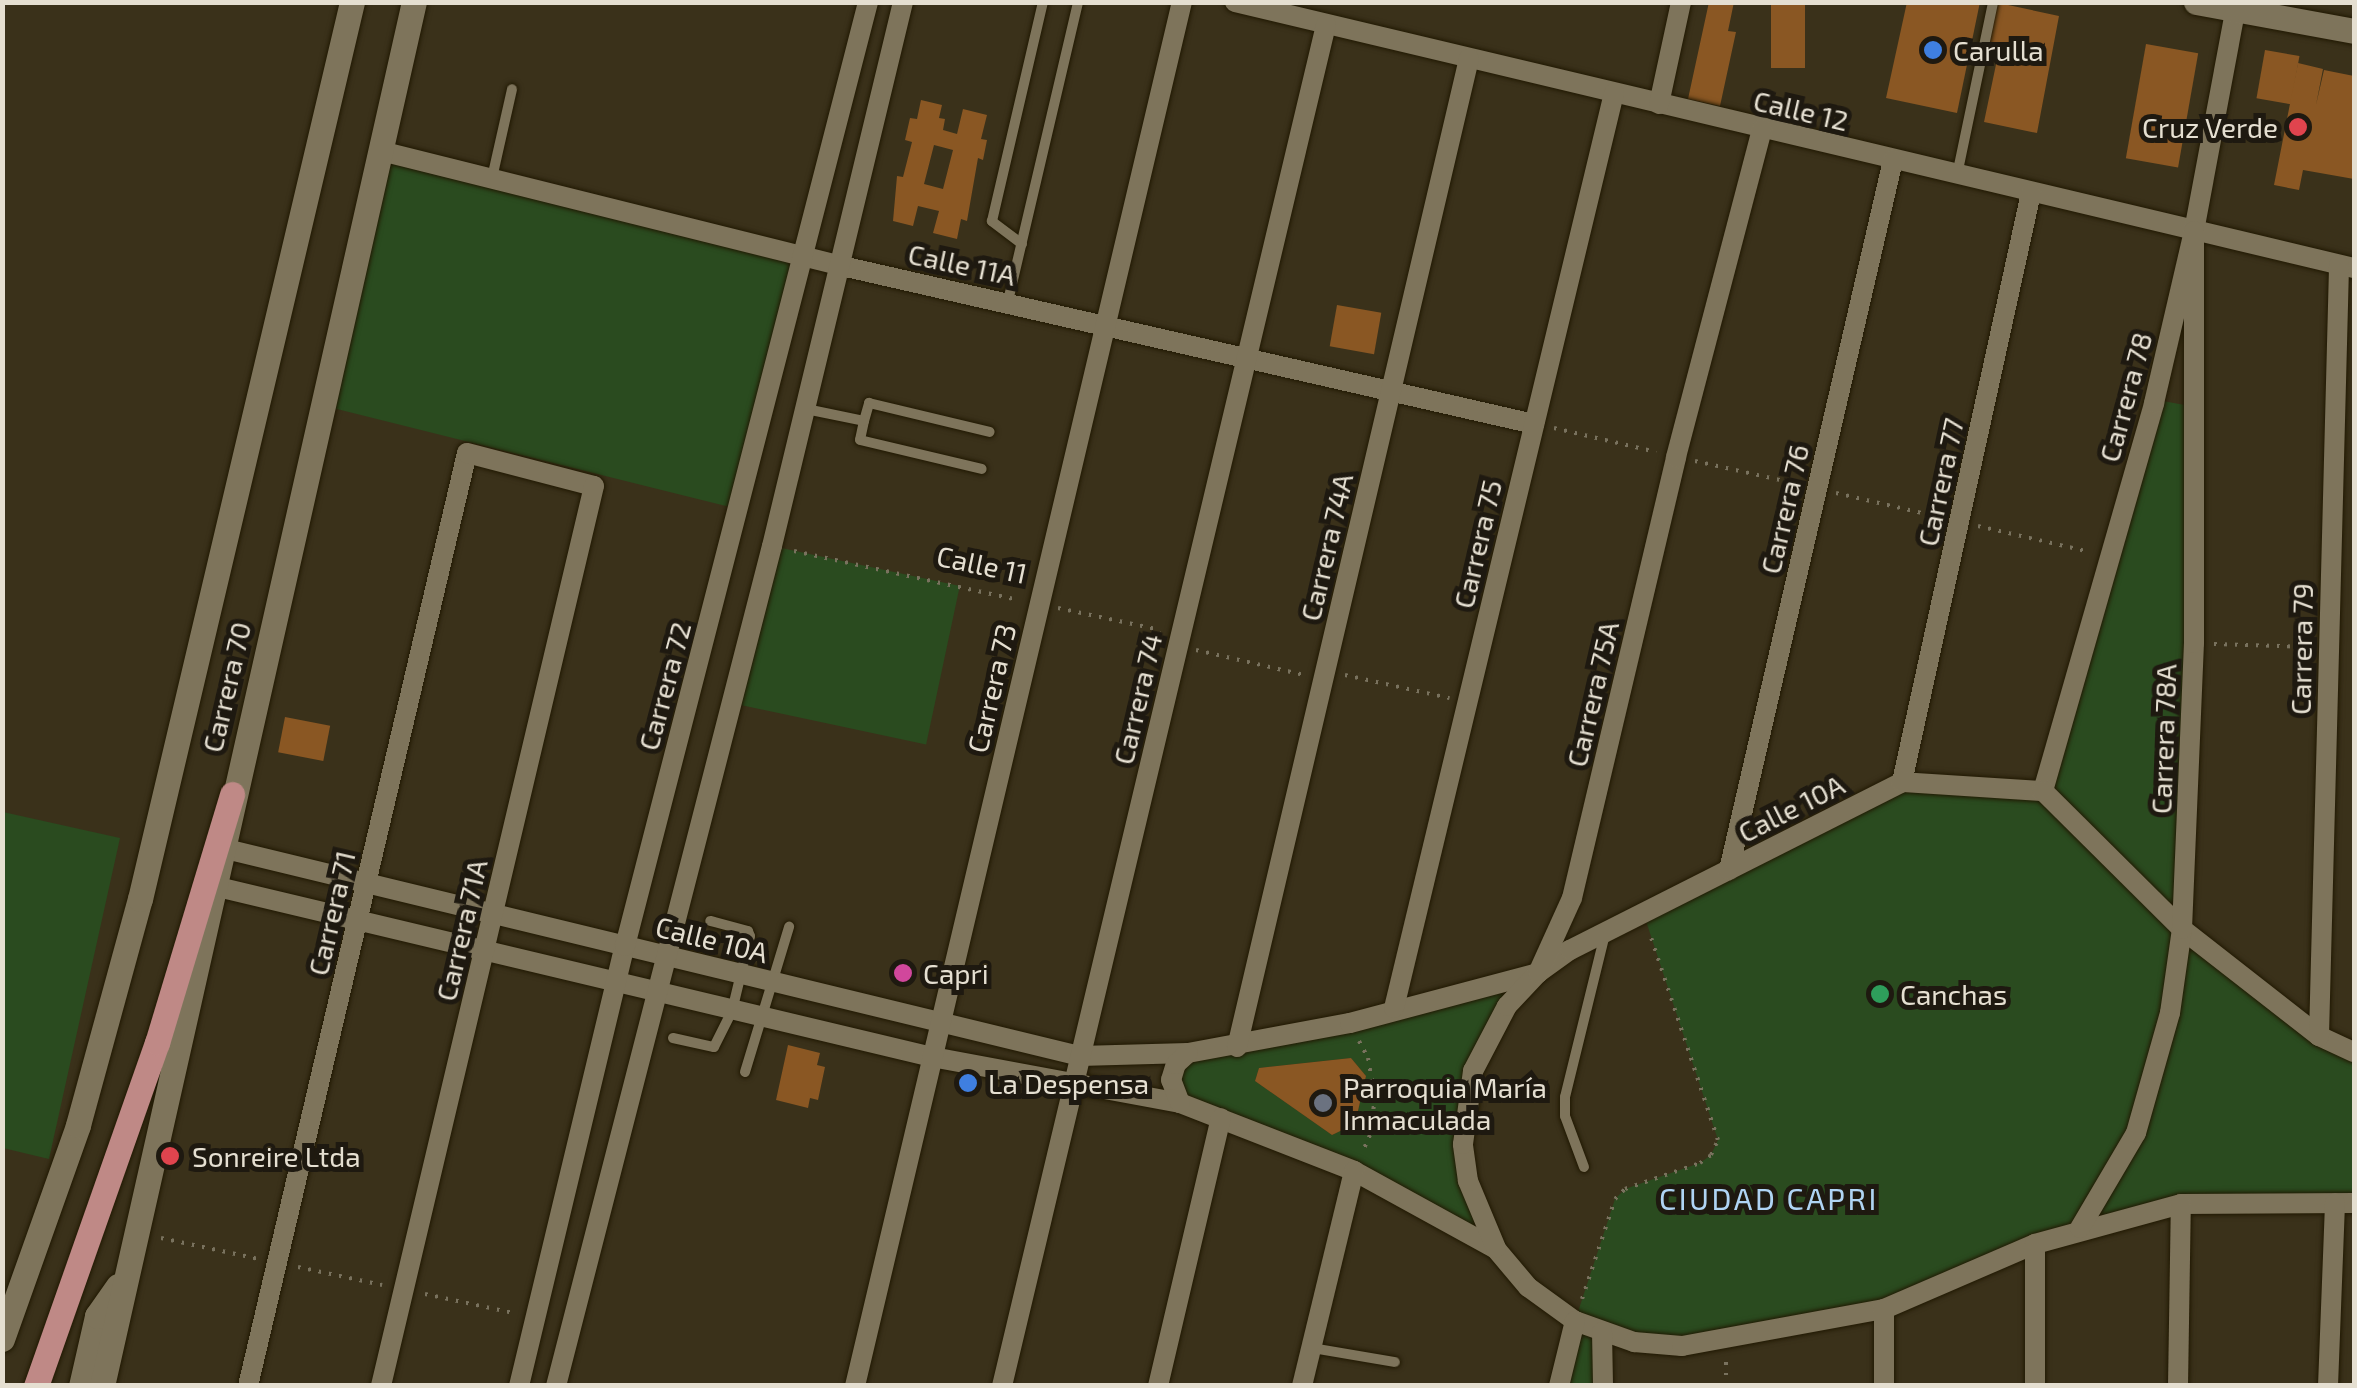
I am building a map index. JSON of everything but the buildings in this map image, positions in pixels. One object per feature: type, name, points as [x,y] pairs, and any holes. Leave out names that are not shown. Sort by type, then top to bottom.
[{"type":"main road","points":[[36,1386],[138,1102],[232,794]]},
{"type":"street","name":"Carrera 70","points":[[2,1339],[78,1125],[140,898],[352,2]]},
{"type":"street","name":"Carrera 70","points":[[102,1386],[124,1278],[218,887],[232,794],[414,2]]},
{"type":"street","name":"Carrera 72","points":[[519,1386],[625,946],[868,2]]},
{"type":"street","points":[[556,1386],[772,546],[903,2]]},
{"type":"street","name":"Carrera 73","points":[[855,1386],[1182,2]]},
{"type":"street","name":"Calle 12","points":[[1235,2],[2347,266]]},
{"type":"street","points":[[1660,104],[1680,2]]},
{"type":"street","points":[[2196,2],[2354,31]]},
{"type":"street","name":"Carrera 78","points":[[2043,790],[2154,403],[2194,231],[2235,11]]},
{"type":"street","name":"Carrera 74","points":[[1002,1386],[1326,25]]},
{"type":"street","name":"Carrera 74A","points":[[1237,1047],[1469,59]]},
{"type":"street","name":"Carrera 75","points":[[1394,1008],[1614,93]]},
{"type":"street","name":"Carrera 75A","points":[[1496,1249],[1468,1180],[1465,1107],[1487,1037],[1507,1006],[1538,973],[1572,898],[1672,476],[1762,128]]},
{"type":"street","name":"Calle 11A","points":[[380,151],[842,266],[1534,424]]},
{"type":"street","name":"Carrera 76","points":[[1729,870],[1893,160]]},
{"type":"street","name":"Carrera 77","points":[[1902,782],[2031,193]]},
{"type":"street","name":"Carrera 78A","points":[[2080,1228],[2136,1133],[2170,1013],[2182,930],[2194,643],[2194,231]]},
{"type":"street","name":"Carrera 79","points":[[2319,1036],[2329,648],[2347,266]]},
{"type":"street","name":"Carrera 71A","points":[[381,1386],[594,486],[467,454]]},
{"type":"street","name":"Carrera 71","points":[[248,1386],[467,454]]},
{"type":"street","points":[[1902,782],[2043,790],[2182,930],[2319,1036],[2354,1052]]},
{"type":"street","name":"Calle 10A","points":[[226,849],[1080,1056],[1188,1053],[1237,1047],[1350,1023],[1394,1008],[1538,973],[1570,950],[1902,782]]},
{"type":"street","points":[[218,887],[932,1057],[1180,1102],[1354,1170],[1496,1249],[1528,1287],[1574,1321],[1634,1342],[1682,1346],[1884,1310],[2035,1244],[2080,1228],[2181,1204],[2345,1203],[2328,1386]]},
{"type":"street","points":[[1180,1102],[1172,1080],[1176,1064],[1188,1053]]},
{"type":"street","points":[[1158,1386],[1222,1118]]},
{"type":"street","points":[[1302,1386],[1354,1170]]},
{"type":"street","points":[[2178,1386],[2181,1204]]},
{"type":"street","points":[[2035,1244],[2035,1386]]},
{"type":"street","points":[[81,1386],[97,1316],[124,1278]]},
{"type":"street","points":[[1884,1310],[1884,1386]]},
{"type":"street","points":[[1559,1386],[1574,1321]]},
{"type":"street","points":[[1602,1332],[1604,1386]]},
{"type":"lane","points":[[1022,244],[992,220],[1043,2]]},
{"type":"lane","points":[[1008,302],[1078,2]]},
{"type":"lane","points":[[1957,176],[1993,2]]},
{"type":"lane","points":[[492,178],[512,88]]},
{"type":"lane","points":[[982,469],[860,440],[864,421],[869,403],[990,432]]},
{"type":"lane","points":[[806,409],[864,421]]},
{"type":"lane","points":[[673,1038],[714,1047],[732,1011],[749,933],[710,921]]},
{"type":"lane","points":[[745,1072],[789,927]]},
{"type":"lane","points":[[1584,1167],[1564,1116],[1565,1097],[1605,934]]},
{"type":"lane","points":[[1311,1348],[1395,1362]]},
{"type":"path","name":"Calle 11","points":[[772,546],[1039,604],[1324,675],[1468,702]]},
{"type":"path","points":[[2194,643],[2329,648]]},
{"type":"path","points":[[1574,1321],[1615,1199],[1625,1190],[1711,1156],[1718,1140],[1644,915]]},
{"type":"path","points":[[1350,1023],[1368,1058],[1375,1096],[1370,1135],[1354,1170]]},
{"type":"path","points":[[152,1236],[536,1318]]},
{"type":"path","points":[[1726,1339],[1726,1386]]},
{"type":"green space","points":[[381,151],[803,256],[740,509],[318,404]]},
{"type":"green space","points":[[2163,401],[2190,406],[2182,929],[2354,1052],[2354,1203],[2181,1204],[2080,1228],[1884,1309],[1726,1339],[1602,1332],[1603,1385],[1559,1386],[1575,1321],[1615,1199],[1625,1189],[1700,1163],[1711,1155],[1718,1140],[1644,915],[1902,782],[2043,790]]},
{"type":"green space","points":[[772,546],[960,586],[926,744],[738,704]]},
{"type":"green space","points":[[3,812],[120,838],[49,1159],[3,1148]]},
{"type":"green space","points":[[1538,973],[1487,1037],[1463,1144],[1496,1249],[1354,1170],[1180,1103],[1176,1064]],"holes":[[[1351,1058],[1366,1076],[1355,1124],[1332,1135],[1255,1081],[1259,1068]]]},
{"type":"place","name":"Carulla","points":[[1933,50]]},
{"type":"place","name":"Cruz Verde","points":[[2298,127]]},
{"type":"place","name":"Capri","points":[[903,973]]},
{"type":"place","name":"Canchas","points":[[1880,994]]},
{"type":"place","name":"La Despensa","points":[[968,1083]]},
{"type":"place","name":"Parroquia María Inmaculada","points":[[1323,1103]]},
{"type":"place","name":"Sonreire Ltda","points":[[170,1156]]},
{"type":"district","name":"CIUDAD CAPRI","points":[[1769,1198]]}]
